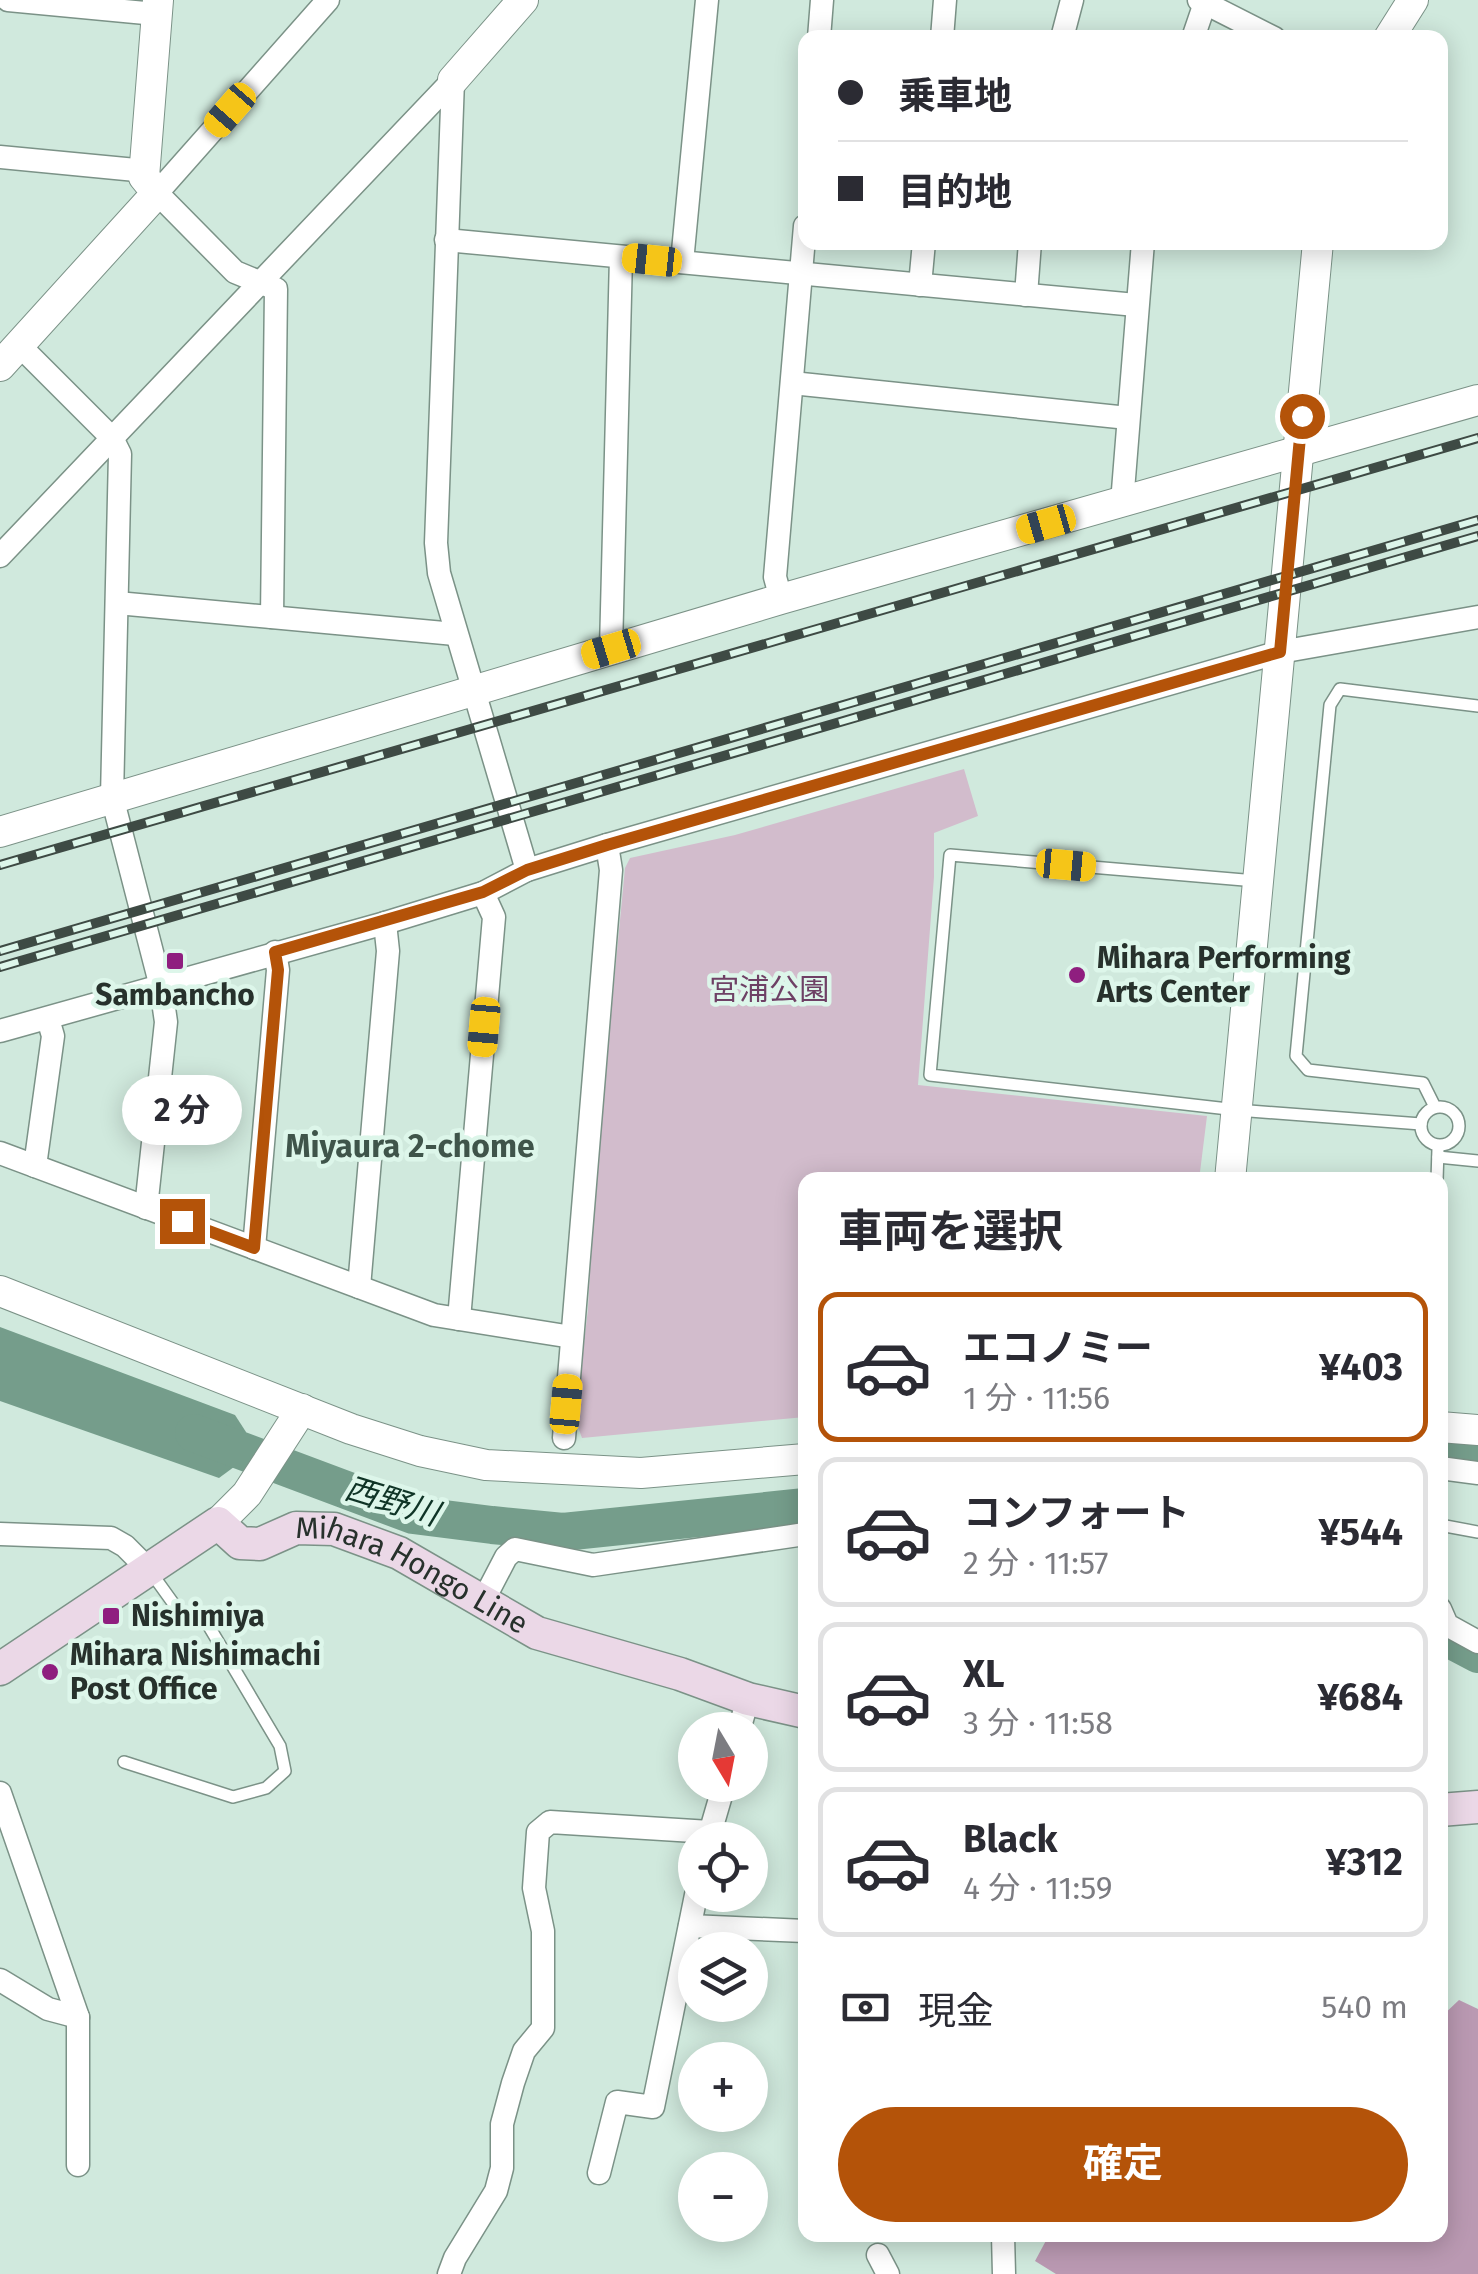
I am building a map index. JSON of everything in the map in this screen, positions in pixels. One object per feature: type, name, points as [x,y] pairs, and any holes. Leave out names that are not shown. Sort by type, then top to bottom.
[{"type":"main road","points":[[0,1670],[218,1523]]},
{"type":"main road","name":"Mihara Hongo Line","points":[[218,1523],[240,1543],[260,1544],[296,1528],[334,1529],[398,1553],[537,1633],[680,1674],[741,1712]]},
{"type":"main road","name":"Mihara Hongo Line","points":[[768,1713],[798,1712]]},
{"type":"main road","points":[[1448,1809],[1478,1807]]},
{"type":"street","points":[[8,0],[157,7],[150,185]]},
{"type":"street","points":[[146,1208],[166,1022],[162,987],[112,798],[120,454],[112,438],[10,356],[150,185],[328,0]]},
{"type":"street","points":[[0,556],[453,80],[523,0]]},
{"type":"street","points":[[682,262],[707,0]]},
{"type":"street","points":[[820,30],[822,0]]},
{"type":"street","points":[[943,30],[945,0]]},
{"type":"street","points":[[1064,30],[1072,0]]},
{"type":"street","points":[[1394,30],[1413,0]]},
{"type":"street","points":[[1195,30],[1204,1],[1259,30]]},
{"type":"street","points":[[453,80],[436,543],[439,573],[527,870]]},
{"type":"street","points":[[0,156],[136,170],[236,272],[276,289],[272,617]]},
{"type":"street","points":[[446,240],[1136,305]]},
{"type":"street","points":[[781,599],[776,577],[803,250]]},
{"type":"street","points":[[920,285],[923,250]]},
{"type":"street","points":[[1026,295],[1029,250]]},
{"type":"street","points":[[1122,502],[1142,250]]},
{"type":"street","points":[[1231,1172],[1317,250]]},
{"type":"street","points":[[611,649],[621,256]]},
{"type":"street","points":[[792,383],[1128,418]]},
{"type":"street","points":[[0,832],[781,599],[1478,400]]},
{"type":"street","points":[[116,603],[456,634]]},
{"type":"street","points":[[0,1031],[385,923],[483,892],[527,870],[607,845],[1280,652],[1478,617]]},
{"type":"street","points":[[564,1438],[611,870],[607,845]]},
{"type":"street","points":[[459,1319],[494,917],[483,892]]},
{"type":"street","points":[[359,1287],[388,951],[385,923]]},
{"type":"street","points":[[254,1248],[278,970],[275,952]]},
{"type":"street","points":[[35,1166],[52,1036],[48,1019]]},
{"type":"street","points":[[0,1153],[434,1315],[572,1337]]},
{"type":"street","points":[[0,1291],[420,1451],[486,1464],[641,1473],[798,1460]]},
{"type":"street","points":[[218,1523],[248,1494],[302,1409]]},
{"type":"street","points":[[1448,1428],[1478,1430]]},
{"type":"street","points":[[1448,1469],[1478,1473]]},
{"type":"street","points":[[0,1534],[111,1538],[150,1571]]},
{"type":"street","points":[[482,1602],[506,1557],[516,1549],[593,1565],[798,1535]]},
{"type":"street","points":[[1448,1623],[1478,1642]]},
{"type":"street","points":[[0,1792],[78,2016],[78,2165]]},
{"type":"street","points":[[449,2274],[496,2191],[502,2168],[502,2124],[513,2083],[524,2051],[543,2028],[543,1932],[534,1888],[538,1832],[550,1822],[678,1833]]},
{"type":"street","points":[[599,2173],[617,2102],[652,2107],[693,1912]]},
{"type":"street","points":[[690,1926],[798,1931]]},
{"type":"street","points":[[0,1980],[48,2009],[78,2016]]},
{"type":"street","points":[[1003,2242],[1004,2274]]},
{"type":"lane","points":[[1434,1107],[1424,1083],[1308,1070],[1296,1056],[1330,705],[1340,689],[1478,706]]},
{"type":"lane","points":[[1258,881],[950,855],[930,1074],[1237,1110],[1421,1124]]},
{"type":"lane","points":[[1438,1151],[1453,1140],[1460,1128],[1456,1113],[1442,1106],[1428,1110],[1421,1124],[1425,1138],[1438,1151],[1478,1161]]},
{"type":"lane","points":[[1438,1151],[1438,1172]]},
{"type":"lane","points":[[1448,1526],[1478,1532]]},
{"type":"lane","points":[[124,1762],[233,1797],[266,1788],[284,1771],[280,1746],[204,1618],[186,1621],[150,1571]]},
{"type":"green space","name":"宮浦公園","points":[[964,769],[978,816],[934,833],[918,1085],[1207,1116],[1200,1172],[798,1172],[798,1418],[582,1438],[575,1419],[588,1309],[594,1192],[625,868],[630,858],[735,835]]},
{"type":"shaded area","points":[[0,1327],[235,1415],[246,1432],[238,1464],[219,1478],[0,1401]]},
{"type":"shaded area","points":[[1459,2000],[1478,2009],[1478,2274],[1056,2274],[1035,2261],[1045,2242],[1448,2242],[1448,2010]]},
{"type":"waterway","name":"西野川","points":[[194,1433],[413,1515],[492,1525],[563,1532],[798,1508]]},
{"type":"waterway","name":"西野川","points":[[1448,1450],[1478,1451]]},
{"type":"waterway","points":[[1448,1638],[1478,1654]]},
{"type":"railway","points":[[0,865],[1478,438]]},
{"type":"railway","points":[[0,951],[1478,520]]},
{"type":"railway","points":[[0,967],[1478,536]]},
{"type":"place","name":"Sambancho","points":[[175,961]]},
{"type":"place","name":"Mihara Performing Arts Center","points":[[1077,975]]},
{"type":"place","name":"Nishimiya","points":[[111,1616]]},
{"type":"place","name":"Mihara Nishimachi Post Office","points":[[50,1672]]},
{"type":"district","name":"Miyaura 2-chome","points":[[410,1146]]},
{"type":"route","points":[[182,1221],[254,1248],[278,970],[275,952],[483,892],[527,870],[607,845],[1280,652],[1302,416]]}]
